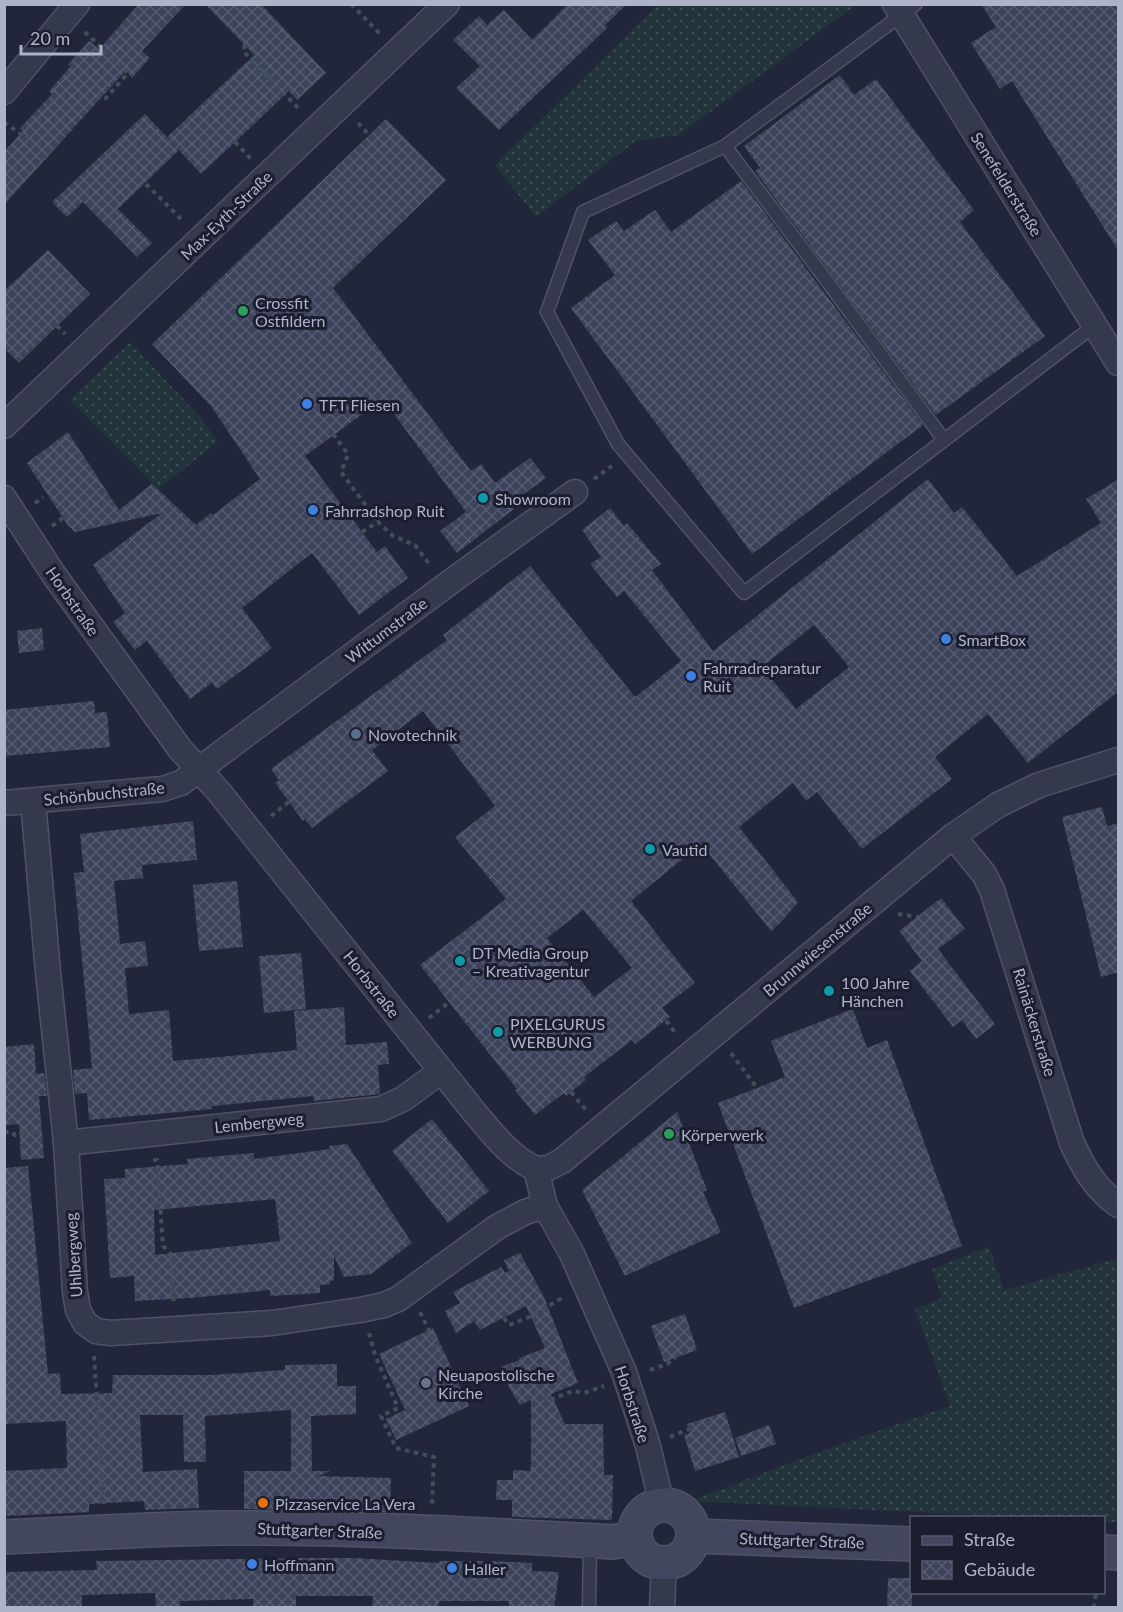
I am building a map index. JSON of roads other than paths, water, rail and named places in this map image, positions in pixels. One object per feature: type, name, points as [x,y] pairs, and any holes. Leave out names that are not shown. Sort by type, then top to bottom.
[{"type":"main road","points":[[662,1505],[672,1506],[688,1518],[693,1527],[693,1536],[687,1553],[673,1562],[664,1563],[648,1559],[642,1553],[635,1538],[639,1520],[645,1513],[662,1505]]},
{"type":"main road","name":"Stuttgarter Straße","points":[[4,1537],[232,1527],[612,1542],[635,1538]]},
{"type":"main road","name":"Stuttgarter Straße","points":[[693,1536],[910,1544]]},
{"type":"street","name":"Max-Eyth-Straße","points":[[4,426],[447,4]]},
{"type":"street","name":"Senefelderstraße","points":[[904,8],[1119,363]]},
{"type":"street","points":[[4,92],[78,16]]},
{"type":"street","name":"Wittumstraße","points":[[199,771],[445,586],[575,492]]},
{"type":"street","name":"Horbstraße","points":[[4,498],[54,575],[180,749],[267,851],[441,1071],[508,1150],[521,1162],[536,1169],[545,1206],[572,1254],[624,1372],[648,1446],[662,1505]]},
{"type":"street","name":"Brunnwiesenstraße","points":[[536,1169],[548,1168],[562,1161],[953,836],[998,805],[1039,784],[1119,760]]},
{"type":"street","name":"Schönbuchstraße","points":[[4,803],[162,789],[181,783],[199,771]]},
{"type":"street","name":"Uhlbergweg","points":[[33,801],[65,1136],[75,1292],[78,1310],[85,1323],[96,1331],[111,1333],[176,1330],[272,1323],[384,1305],[411,1291],[497,1227],[525,1212],[545,1206]]},
{"type":"street","name":"Rainäckerstraße","points":[[953,836],[984,874],[992,890],[1072,1143],[1092,1180],[1103,1194],[1119,1205]]},
{"type":"street","name":"Lembergweg","points":[[65,1136],[129,1136],[381,1109],[403,1099],[441,1071]]},
{"type":"street","points":[[662,1608],[664,1563]]},
{"type":"lane","points":[[904,8],[725,146],[583,212],[547,312],[618,444],[744,593],[1095,326]]},
{"type":"lane","points":[[725,146],[944,440]]},
{"type":"lane","points":[[589,1608],[590,1541]]},
{"type":"place","name":"Crossfit Ostfildern","points":[[243,311]]},
{"type":"place","name":"TFT Fliesen","points":[[307,404]]},
{"type":"place","name":"Showroom","points":[[483,498]]},
{"type":"place","name":"Fahrradshop Ruit","points":[[313,510]]},
{"type":"place","name":"SmartBox","points":[[946,639]]},
{"type":"place","name":"Fahrradreparatur Ruit","points":[[691,676]]},
{"type":"place","name":"Novotechnik","points":[[356,734]]},
{"type":"place","name":"Vautid","points":[[650,849]]},
{"type":"place","name":"DT Media Group – Kreativagentur","points":[[460,961]]},
{"type":"place","name":"100 Jahre Hänchen","points":[[829,991]]},
{"type":"place","name":"PIXELGURUS WERBUNG","points":[[498,1032]]},
{"type":"place","name":"Körperwerk","points":[[669,1134]]},
{"type":"place","name":"Neuapostolische Kirche","points":[[426,1383]]},
{"type":"place","name":"Pizzaservice La Vera","points":[[263,1503]]},
{"type":"place","name":"Hoffmann","points":[[252,1564]]},
{"type":"place","name":"Haller","points":[[452,1568]]}]
